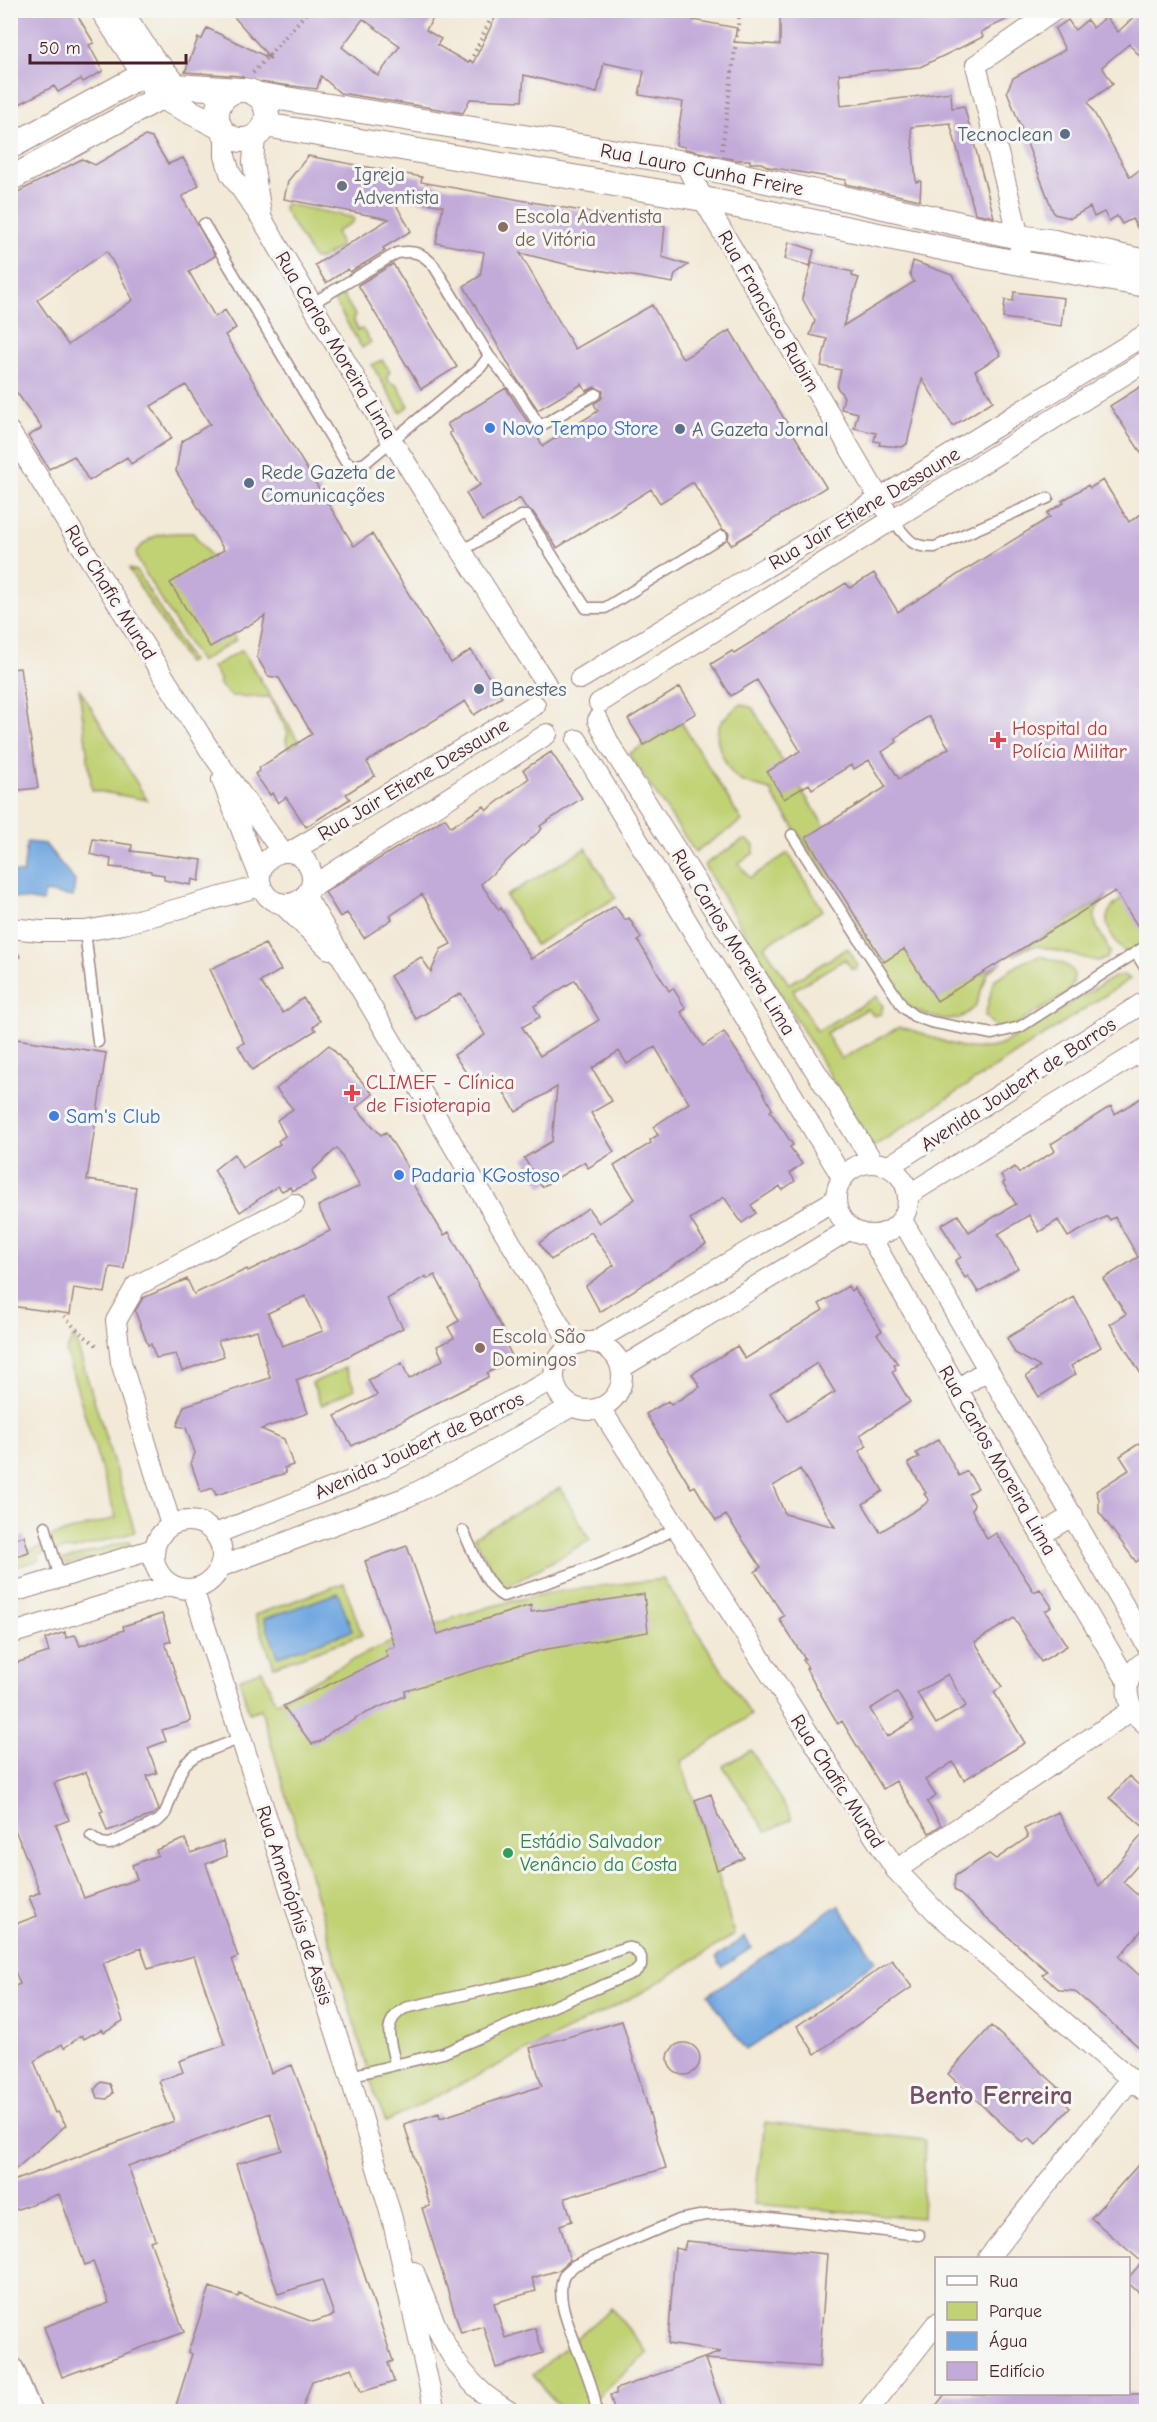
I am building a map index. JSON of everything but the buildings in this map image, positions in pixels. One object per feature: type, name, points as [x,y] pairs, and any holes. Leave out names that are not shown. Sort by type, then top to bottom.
[{"type":"main road","points":[[10,2371],[27,2412]]},
{"type":"street","points":[[10,179],[168,92],[247,92],[263,102],[266,110],[260,131],[238,140],[168,92],[100,10]]},
{"type":"street","points":[[122,10],[151,71]]},
{"type":"street","points":[[1021,263],[1019,237],[976,65],[1055,10]]},
{"type":"street","points":[[13,142],[151,71]]},
{"type":"street","points":[[223,131],[217,117],[219,105],[232,93],[247,92]]},
{"type":"street","name":"Rua Lauro Cunha Freire","points":[[247,92],[685,163],[1019,237],[1054,242],[1146,262]]},
{"type":"street","name":"Rua Carlos Moreira Lima","points":[[223,131],[225,156],[230,173],[262,219],[392,441],[546,684]]},
{"type":"street","name":"Rua Lauro Cunha Freire","points":[[260,131],[703,199],[1021,263],[1146,285]]},
{"type":"street","name":"Rua Carlos Moreira Lima","points":[[260,131],[253,162],[262,219]]},
{"type":"street","name":"Rua Francisco Rubim","points":[[685,163],[703,199],[892,520]]},
{"type":"street","name":"Rua Jair Etiene Dessaune","points":[[580,679],[879,500],[1146,334]]},
{"type":"street","name":"Rua Jair Etiene Dessaune","points":[[598,711],[892,520],[1146,362]]},
{"type":"street","name":"Rua Chafic Murad","points":[[10,432],[212,752],[287,852]]},
{"type":"street","points":[[566,676],[580,679],[594,692],[598,711],[592,730],[577,740],[558,740],[546,734],[536,718],[535,705],[538,694],[546,684],[566,676]]},
{"type":"street","name":"Rua Jair Etiene Dessaune","points":[[287,852],[535,705]]},
{"type":"street","name":"Rua Carlos Moreira Lima","points":[[598,711],[610,745],[881,1165]]},
{"type":"street","name":"Rua Jair Etiene Dessaune","points":[[307,892],[546,734]]},
{"type":"street","name":"Rua Carlos Moreira Lima","points":[[577,740],[842,1177]]},
{"type":"street","name":"Rua Chafic Murad","points":[[212,752],[260,882]]},
{"type":"street","points":[[287,852],[305,860],[309,866],[312,881],[307,892],[290,904],[272,900],[260,882],[266,860],[287,852]]},
{"type":"street","points":[[10,928],[85,931],[123,924],[260,882]]},
{"type":"street","points":[[307,892],[344,963],[572,1346]]},
{"type":"street","points":[[281,903],[344,963]]},
{"type":"street","name":"Avenida Joubert de Barros","points":[[881,1165],[1146,1001]]},
{"type":"street","name":"Avenida Joubert de Barros","points":[[908,1195],[1146,1048]]},
{"type":"street","points":[[881,1165],[898,1174],[905,1184],[908,1195],[907,1208],[902,1220],[888,1232],[870,1236],[850,1229],[837,1211],[836,1192],[842,1177],[856,1166],[881,1165]]},
{"type":"street","points":[[594,1342],[612,1351],[621,1368],[622,1380],[618,1392],[610,1402],[600,1408],[586,1410],[572,1406],[557,1390],[554,1379],[555,1366],[561,1354],[579,1343],[594,1342],[835,1200]]},
{"type":"street","points":[[171,1525],[121,1362],[116,1321],[136,1286],[294,1204]]},
{"type":"street","name":"Rua Carlos Moreira Lima","points":[[902,1220],[1146,1644]]},
{"type":"street","points":[[621,1368],[850,1229]]},
{"type":"street","name":"Rua Carlos Moreira Lima","points":[[870,1236],[1041,1536],[1128,1682]]},
{"type":"street","points":[[958,1389],[988,1369]]},
{"type":"street","name":"Avenida Joubert de Barros","points":[[215,1534],[363,1476],[554,1379]]},
{"type":"street","name":"Avenida Joubert de Barros","points":[[220,1567],[407,1497],[459,1471],[572,1406]]},
{"type":"street","name":"Rua Chafic Murad","points":[[600,1408],[896,1870],[937,1913],[1146,2092]]},
{"type":"street","points":[[1041,1536],[1073,1515]]},
{"type":"street","points":[[10,1634],[170,1585],[193,1589],[204,1585],[220,1567],[222,1556],[215,1534],[206,1526],[194,1521],[182,1521],[171,1525],[157,1539],[154,1549],[156,1569],[170,1585]]},
{"type":"street","points":[[10,1593],[154,1549]]},
{"type":"street","name":"Rua Amenóphis de Assis","points":[[193,1589],[350,2076],[393,2223],[435,2412]]},
{"type":"street","points":[[1146,1661],[1134,1671],[1128,1682],[1127,1697],[1132,1710],[1146,1724]]},
{"type":"street","points":[[896,1870],[1132,1710]]},
{"type":"street","points":[[990,2257],[1131,2079]]},
{"type":"street","name":"Rua Amenóphis de Assis","points":[[393,2223],[438,2330],[459,2367],[483,2394],[510,2412]]},
{"type":"street","points":[[867,2412],[935,2325]]},
{"type":"lane","points":[[204,225],[345,461],[354,466],[365,463],[392,441],[480,368],[489,356]]},
{"type":"lane","points":[[311,304],[397,253],[411,251],[425,255],[435,266],[489,356],[519,393],[537,422],[542,425],[596,394]]},
{"type":"lane","points":[[892,520],[910,542],[921,547],[935,547],[1048,498]]},
{"type":"lane","points":[[463,550],[521,516],[527,516],[586,608],[605,608],[722,536]]},
{"type":"lane","points":[[792,835],[903,1007],[914,1016],[931,1022],[992,1034],[1007,1032],[1020,1027],[1146,946]]},
{"type":"lane","points":[[85,931],[98,1042]]},
{"type":"lane","points":[[1136,953],[1146,969]]},
{"type":"lane","points":[[45,1526],[60,1578]]},
{"type":"lane","points":[[463,1531],[490,1585],[503,1596],[558,1580],[650,1542],[677,1528]]},
{"type":"lane","points":[[91,1836],[101,1843],[110,1844],[158,1821],[165,1814],[186,1763],[195,1756],[241,1738]]},
{"type":"lane","points":[[350,2076],[395,2063],[443,2053],[635,1972],[641,1966],[641,1957],[634,1949],[627,1947],[534,1978],[405,2008],[394,2014],[389,2024],[389,2039],[395,2063]]},
{"type":"lane","points":[[596,2412],[592,2384],[565,2321],[561,2285],[565,2273],[575,2265],[679,2220],[705,2215],[735,2214],[919,2235]]},
{"type":"path","points":[[247,92],[242,87],[309,10]]},
{"type":"path","points":[[473,56],[495,10]]},
{"type":"path","points":[[720,170],[740,10]]},
{"type":"path","points":[[64,1316],[78,1331],[121,1362]]},
{"type":"green space","points":[[284,205],[354,219],[353,222],[336,232],[340,243],[339,248],[320,259],[314,259],[284,210]]},
{"type":"green space","points":[[343,295],[355,315],[353,319],[358,330],[362,329],[371,342],[362,348],[334,301]]},
{"type":"green space","points":[[382,360],[390,371],[387,376],[389,382],[397,385],[409,406],[400,412],[372,365]]},
{"type":"green space","points":[[168,533],[193,533],[223,573],[228,625],[236,640],[200,662],[154,588],[136,552],[155,536]]},
{"type":"green space","points":[[129,569],[137,571],[191,661],[187,663]]},
{"type":"green space","points":[[242,650],[299,742],[288,749],[286,740],[288,733],[270,697],[231,696],[218,683],[221,681],[212,667]]},
{"type":"green space","points":[[79,688],[147,800],[92,790]]},
{"type":"green space","points":[[741,704],[753,708],[783,762],[937,999],[1002,962],[988,973],[975,1007],[959,1019],[940,1019],[908,1006],[895,990],[772,791],[735,777],[724,759],[717,734],[722,722]]},
{"type":"green space","points":[[681,722],[742,821],[695,852],[629,754]]},
{"type":"green space","points":[[747,840],[754,845],[754,853],[738,863],[750,878],[788,853],[823,910],[764,946],[789,984],[848,948],[858,965],[857,968],[852,969],[845,959],[793,990],[817,1031],[877,996],[883,1006],[881,1014],[874,1016],[867,1009],[826,1033],[841,1059],[899,1027],[959,1046],[984,1048],[999,1046],[1112,978],[1123,975],[1130,979],[873,1147],[704,865],[741,841]]},
{"type":"green space","points":[[586,848],[616,898],[535,945],[506,896]]},
{"type":"green space","points":[[1146,884],[1146,945],[1127,953],[1120,948],[1112,935],[1107,917],[1110,910],[1122,898]]},
{"type":"green space","points":[[1108,896],[1100,904],[1095,917],[1098,930],[1110,952],[1106,959],[1097,961],[1038,946],[1013,954]]},
{"type":"green space","points":[[1040,956],[1062,963],[1072,971],[1074,977],[1067,994],[1010,1028],[997,1029],[985,1016],[994,980],[1023,962]]},
{"type":"green space","points":[[74,1335],[135,1532],[72,1550],[66,1549],[38,1555],[40,1560],[11,1568],[11,1555],[49,1545],[52,1536],[116,1518],[66,1352]]},
{"type":"green space","points":[[345,1368],[355,1389],[322,1405],[312,1383]]},
{"type":"green space","points":[[560,1488],[590,1540],[503,1589],[474,1537]]},
{"type":"green space","points":[[129,1541],[133,1551],[61,1565],[60,1561]]},
{"type":"green space","name":"Estádio Salvador Venâncio da Costa","points":[[663,1579],[751,1715],[681,1762],[717,1870],[734,1935],[641,1993],[386,2122],[375,2094],[261,1709],[249,1713],[239,1679],[262,1670],[276,1703],[372,1650],[474,1611],[560,1591]]},
{"type":"green space","points":[[344,1583],[362,1635],[274,1666],[255,1615]]},
{"type":"green space","points":[[751,1750],[792,1819],[766,1832],[723,1766]]},
{"type":"green space","points":[[765,2122],[925,2140],[922,2218],[754,2204]]},
{"type":"green space","points":[[611,2308],[648,2353],[580,2411],[562,2411],[533,2375]]},
{"type":"water","points":[[27,842],[45,844],[75,881],[73,897],[45,892],[43,902],[11,897],[11,872],[23,873]]},
{"type":"water","points":[[338,1593],[352,1631],[278,1656],[264,1619]]},
{"type":"water","points":[[838,1905],[876,1961],[746,2050],[708,1995]]},
{"type":"water","points":[[745,1937],[751,1948],[722,1967],[716,1957]]},
{"type":"place","name":"Tecnoclean","points":[[1065,134]]},
{"type":"place","name":"Igreja Adventista","points":[[342,186]]},
{"type":"place","name":"Escola Adventista de Vitória","points":[[503,227]]},
{"type":"place","name":"Novo Tempo Store","points":[[490,428]]},
{"type":"place","name":"A Gazeta Jornal","points":[[680,429]]},
{"type":"place","name":"Rede Gazeta de Comunicações","points":[[249,483]]},
{"type":"place","name":"Banestes","points":[[479,689]]},
{"type":"place","name":"Hospital da Polícia Militar","points":[[998,740]]},
{"type":"place","name":"CLIMEF - Clínica de Fisioterapia","points":[[352,1093]]},
{"type":"place","name":"Sam's Club","points":[[54,1116]]},
{"type":"place","name":"Padaria KGostoso","points":[[399,1175]]},
{"type":"place","name":"Escola São Domingos","points":[[480,1348]]},
{"type":"place","name":"Estádio Salvador Venâncio da Costa","points":[[508,1853]]},
{"type":"district","name":"Bento Ferreira","points":[[991,2095]]}]
